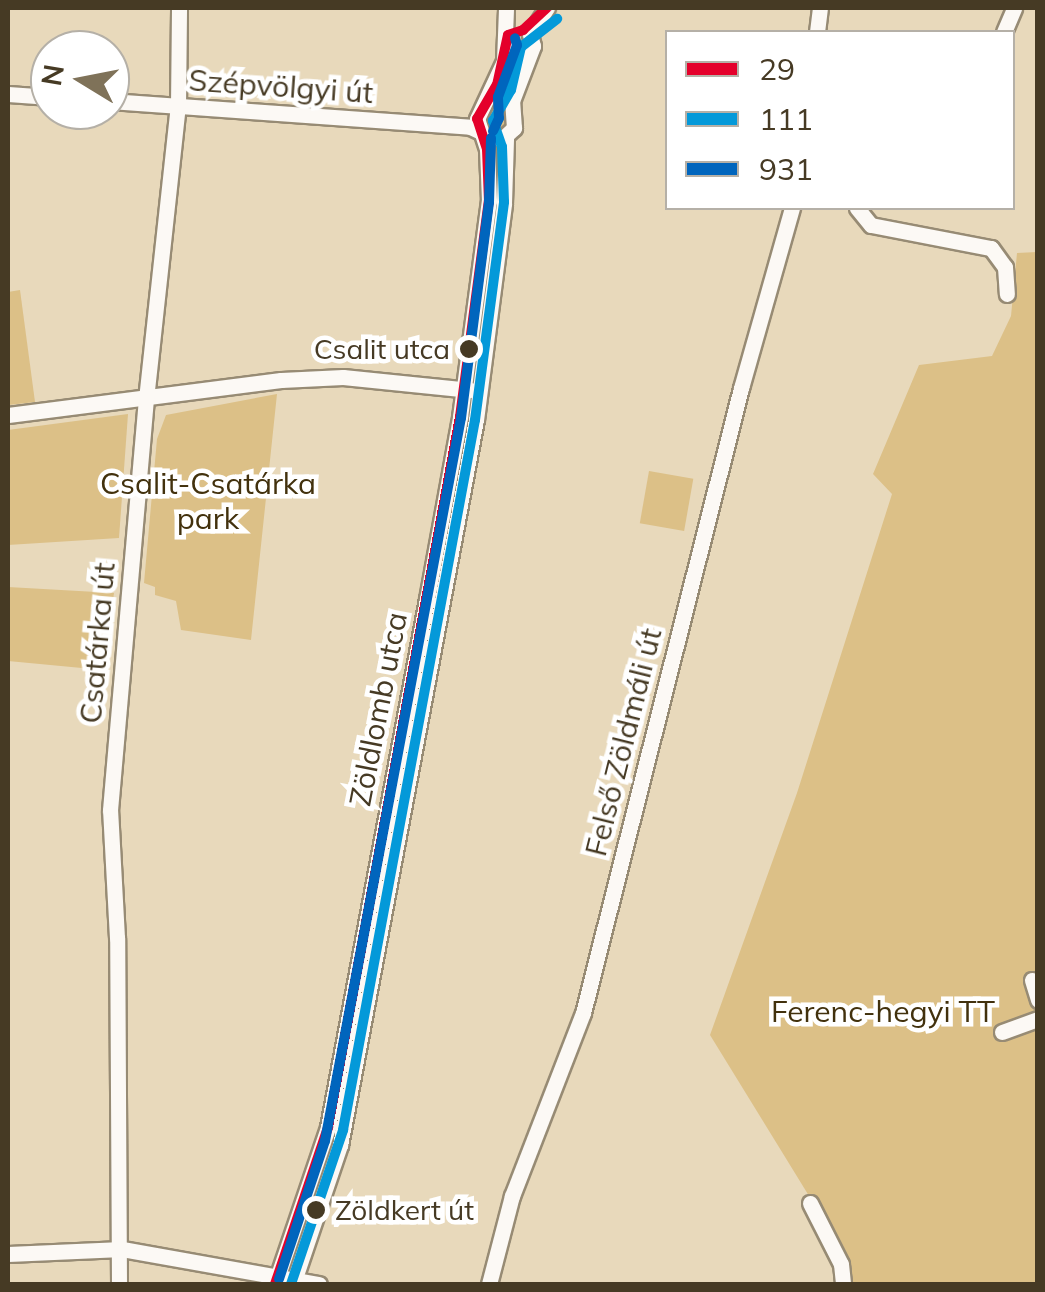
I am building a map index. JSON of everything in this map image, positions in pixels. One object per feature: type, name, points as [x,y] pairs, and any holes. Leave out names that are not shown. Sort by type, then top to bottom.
[{"type":"street","name":"Csatárka út","points":[[119,1284],[122,1249],[117,938],[110,810],[146,399],[178,106],[179,8]]},
{"type":"street","points":[[506,138],[514,128],[512,101],[532,46],[520,32],[509,8]]},
{"type":"street","points":[[481,134],[479,113],[497,85],[520,32],[545,10]]},
{"type":"street","name":"Szépvölgyi út","points":[[130,102],[448,126],[494,141],[506,138]]},
{"type":"street","name":"Szépvölgyi út","points":[[448,126],[471,122],[479,113]]},
{"type":"street","name":"Zöldlomb utca","points":[[471,390],[489,202],[481,134]]},
{"type":"street","name":"Zöldlomb utca","points":[[285,1282],[328,1126],[471,390],[504,203],[506,138]]},
{"type":"street","name":"Felső Zöldmáli út","points":[[489,1284],[512,1196],[583,1014],[732,422],[791,210]]},
{"type":"street","points":[[858,210],[871,226],[991,248],[1005,267],[1007,294]]},
{"type":"street","points":[[8,416],[236,384],[343,377],[471,390]]},
{"type":"street","points":[[1032,980],[1038,1000]]},
{"type":"street","points":[[1002,1032],[1038,1019]]},
{"type":"street","points":[[810,1203],[841,1264],[844,1284]]},
{"type":"street","points":[[8,1254],[122,1249],[285,1282],[319,1284]]},
{"type":"green space","points":[[519,38],[528,44],[513,119],[496,135],[486,131],[483,112],[496,97],[510,46]]},
{"type":"green space","name":"Ferenc-hegyi TT","points":[[1037,252],[1037,1284],[849,1284],[841,1248],[710,1035],[797,793],[892,494],[873,474],[919,365],[992,356],[1011,316],[1017,253]]},
{"type":"green space","points":[[20,290],[35,402],[8,405],[8,292]]},
{"type":"green space","name":"Csalit-Csatárka park","points":[[277,394],[251,640],[181,630],[176,601],[155,595],[155,587],[144,583],[157,439],[166,415]]},
{"type":"green space","points":[[128,414],[119,538],[8,545],[8,430]]},
{"type":"green space","points":[[649,471],[693,479],[684,531],[640,523]]},
{"type":"green space","points":[[8,587],[114,593],[103,670],[8,661]]},
{"type":"transit line","name":"29","points":[[275,1284],[328,1127],[460,417],[489,201],[487,149],[477,119],[497,85],[508,35],[523,30],[547,8]]},
{"type":"transit line","name":"111","points":[[291,1284],[343,1130],[475,420],[504,202],[502,147],[493,121],[511,90],[521,47],[557,19]]},
{"type":"transit line","name":"931","points":[[493,131],[499,118],[498,97],[517,45],[515,38]]},
{"type":"transit line","name":"931","points":[[279,1279],[325,1141],[461,418],[489,202],[491,138]]},
{"type":"place","name":"Csalit utca","points":[[469,349]]},
{"type":"place","name":"Zöldkert út","points":[[316,1210]]}]
